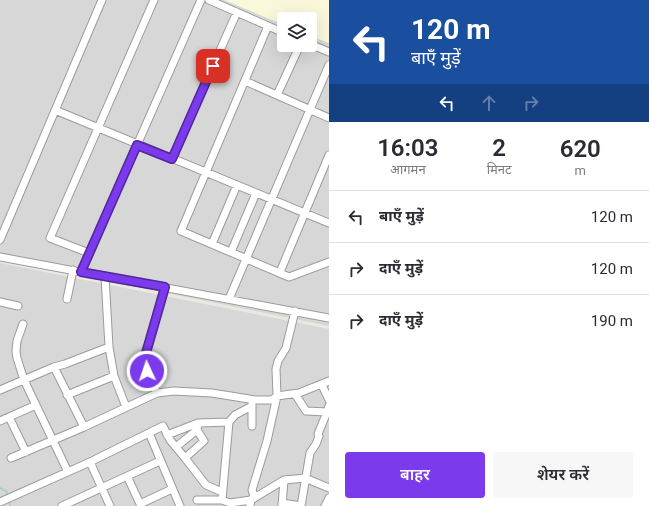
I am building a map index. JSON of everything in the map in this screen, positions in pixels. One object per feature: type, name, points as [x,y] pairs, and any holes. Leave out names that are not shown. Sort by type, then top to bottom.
[{"type":"street","points":[[0,240],[102,0]]},
{"type":"street","points":[[89,253],[50,238],[154,0]]},
{"type":"street","points":[[67,299],[77,271],[89,253],[201,0]]},
{"type":"street","points":[[208,0],[277,30]]},
{"type":"street","points":[[172,159],[236,12]]},
{"type":"street","points":[[268,26],[181,231],[289,277],[329,262]]},
{"type":"street","points":[[317,47],[329,52]]},
{"type":"street","points":[[277,95],[297,52]]},
{"type":"street","points":[[228,299],[329,65]]},
{"type":"street","points":[[245,81],[329,118]]},
{"type":"street","points":[[55,110],[329,223]]},
{"type":"street","points":[[280,272],[329,155]]},
{"type":"street","points":[[212,244],[237,185]]},
{"type":"street","points":[[231,252],[256,193]]},
{"type":"street","points":[[0,257],[329,318]]},
{"type":"street","points":[[105,276],[109,346],[114,376],[126,407]]},
{"type":"street","points":[[156,392],[147,371],[145,362],[146,353],[165,287]]},
{"type":"street","points":[[0,302],[18,306]]},
{"type":"street","points":[[251,503],[254,496],[252,490],[267,441],[277,396],[276,370],[278,361],[286,348],[295,312]]},
{"type":"street","points":[[23,324],[17,341],[16,351],[24,380],[68,472]]},
{"type":"street","points":[[0,390],[109,346]]},
{"type":"street","points":[[54,367],[84,427]]},
{"type":"street","points":[[67,395],[114,376]]},
{"type":"street","points":[[11,458],[84,427],[156,392],[174,391],[212,393],[252,403],[272,400],[277,396],[295,394],[326,383],[329,400]]},
{"type":"street","points":[[284,480],[282,505],[301,506],[310,453],[316,444],[319,436],[318,434],[328,408],[306,411],[295,394]]},
{"type":"street","points":[[220,502],[229,422],[235,415],[252,403]]},
{"type":"street","points":[[252,403],[252,426]]},
{"type":"street","points":[[0,421],[36,404]]},
{"type":"street","points":[[9,416],[26,452]]},
{"type":"street","points":[[167,435],[198,427],[229,422]]},
{"type":"street","points":[[0,502],[90,462],[163,426],[170,440],[206,485],[222,492]]},
{"type":"street","points":[[176,447],[198,427]]},
{"type":"street","points":[[185,458],[204,441],[198,427]]},
{"type":"street","points":[[149,433],[180,506]]},
{"type":"street","points":[[62,506],[77,503],[101,488],[160,461]]},
{"type":"street","points":[[90,462],[110,506]]},
{"type":"street","points":[[127,476],[141,505],[172,489]]},
{"type":"street","points":[[197,500],[251,503],[284,480],[305,478],[329,488]]},
{"type":"street","points":[[325,506],[329,498]]},
{"type":"shaded area","points":[[0,0],[329,0],[329,326],[0,259]]},
{"type":"shaded area","points":[[224,0],[329,0],[329,43],[317,39],[317,12],[277,12],[277,22]]},
{"type":"shaded area","points":[[0,263],[329,329],[329,506],[0,506]]},
{"type":"waterway","points":[[0,488],[6,491],[8,496]]},
{"type":"waterway","points":[[9,501],[10,506]]},
{"type":"route","points":[[147,371],[145,362],[146,353],[165,287],[81,272],[137,145],[172,159],[213,66]]}]
